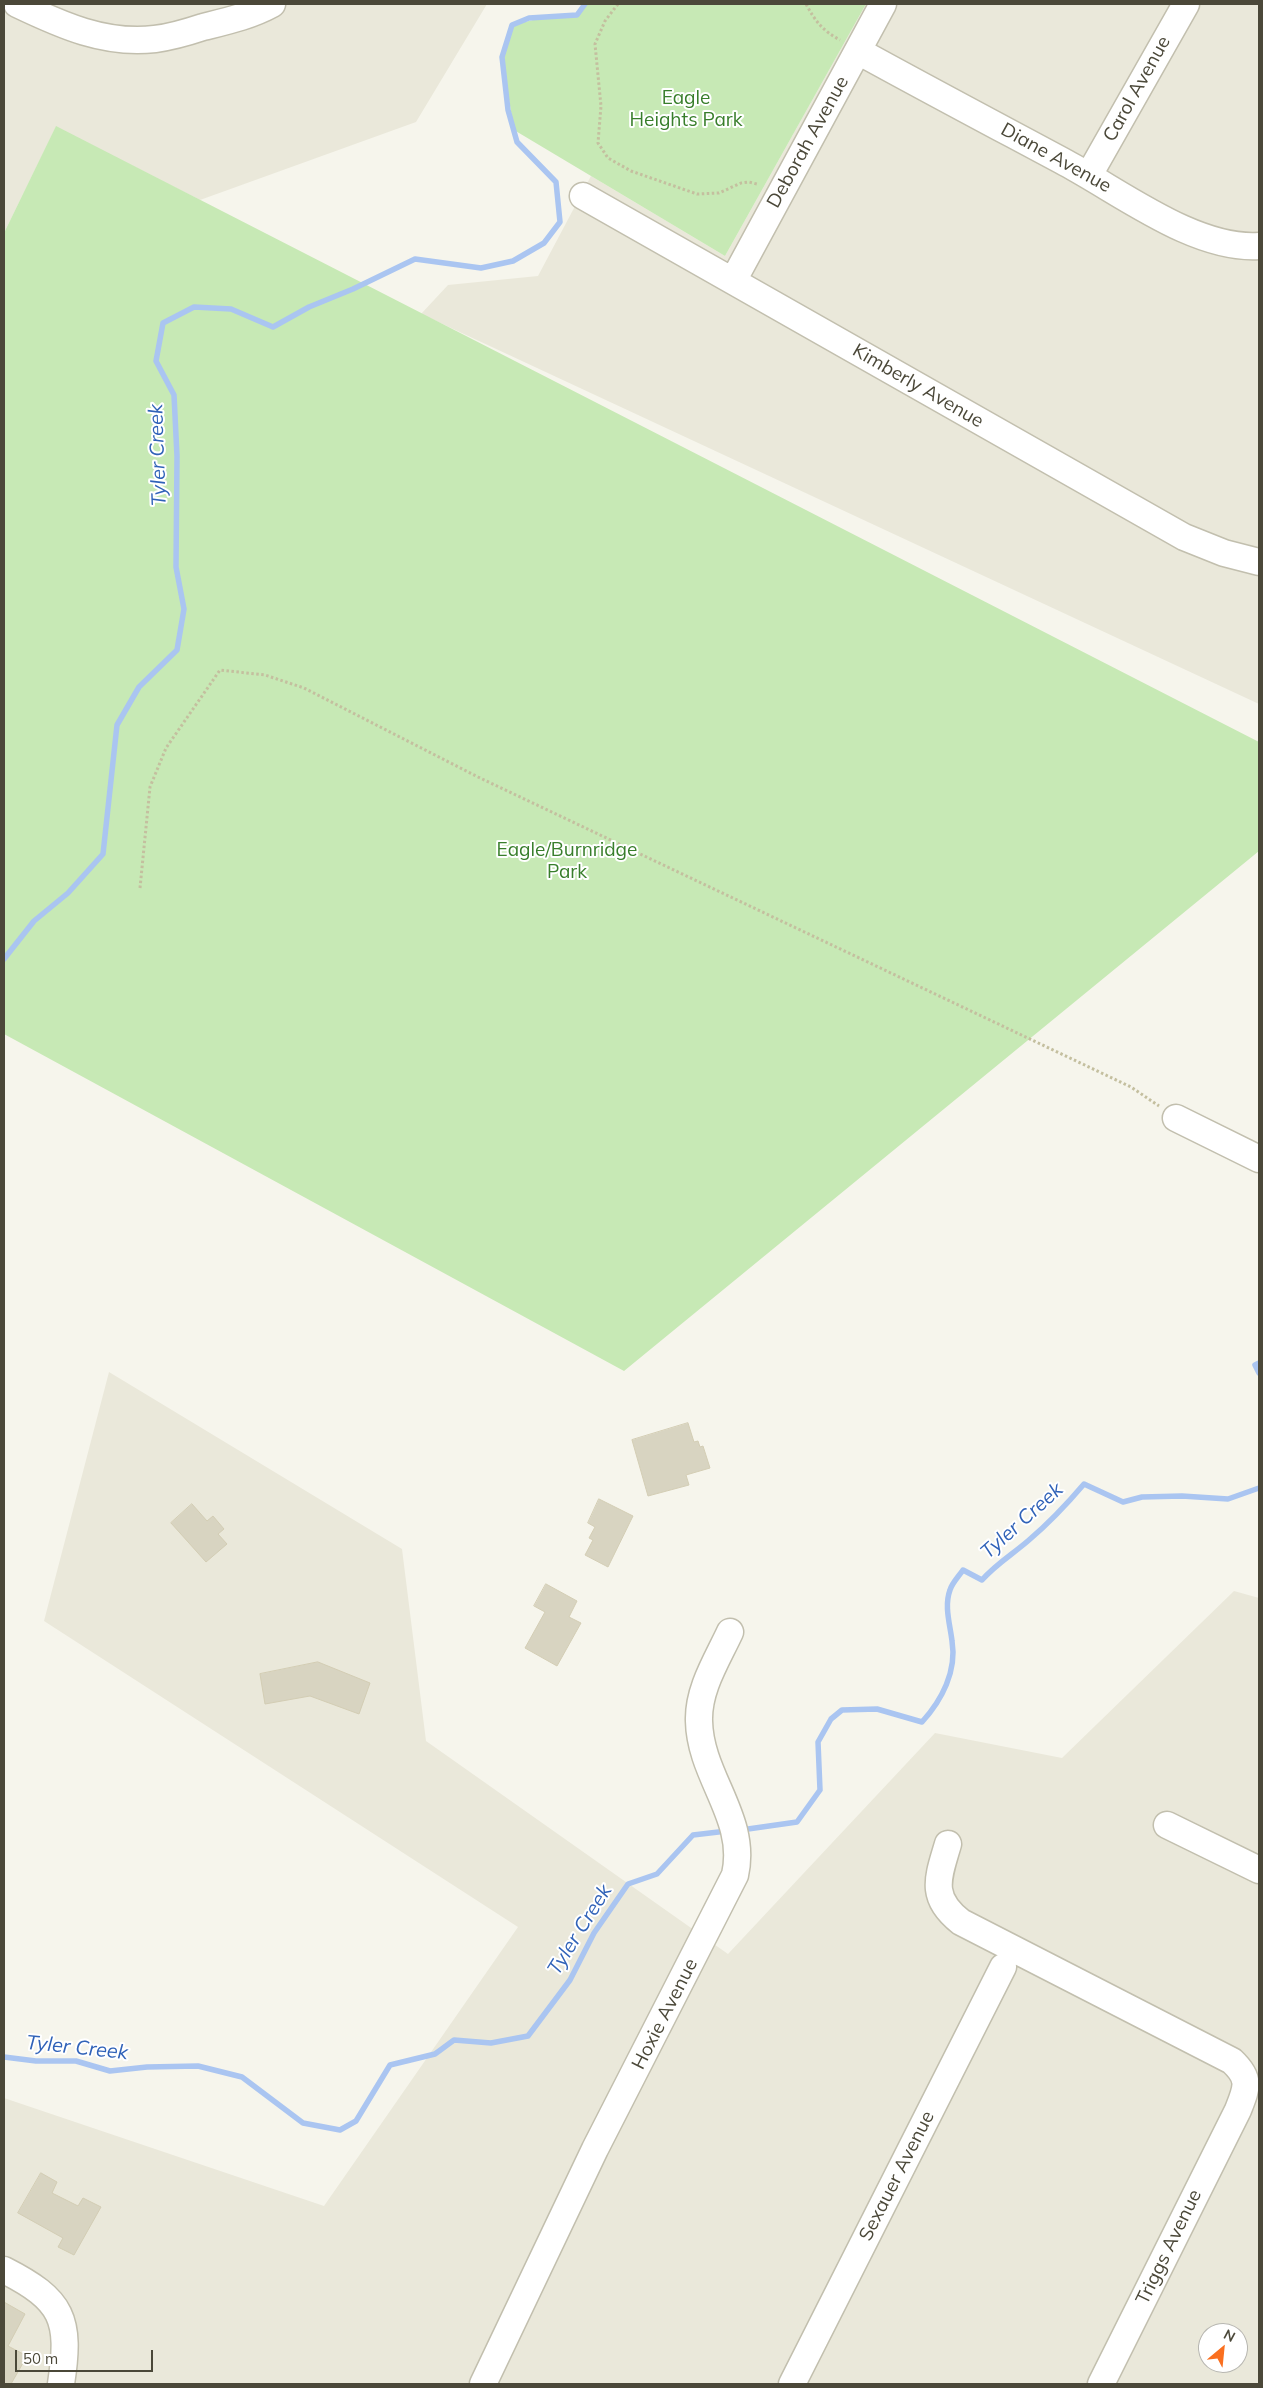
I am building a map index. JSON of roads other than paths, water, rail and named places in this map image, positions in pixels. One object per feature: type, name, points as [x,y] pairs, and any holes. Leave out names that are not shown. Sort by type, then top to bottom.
[{"type":"street","points":[[17,4],[82,32],[120,40],[155,39],[187,32],[252,14],[272,4]]},
{"type":"street","name":"Deborah Avenue","points":[[733,281],[847,44],[883,4]]},
{"type":"street","name":"Carol Avenue","points":[[1089,175],[1186,4]]},
{"type":"street","name":"Diane Avenue","points":[[847,44],[1089,175],[1175,224],[1211,240],[1233,245],[1259,246]]},
{"type":"street","name":"Kimberly Avenue","points":[[583,196],[1184,537],[1224,554],[1259,562]]},
{"type":"street","points":[[1176,1118],[1259,1159]]},
{"type":"street","name":"Hoxie Avenue","points":[[483,2384],[592,2158],[735,1875],[738,1847],[736,1832],[710,1770],[699,1722],[702,1692],[730,1632]]},
{"type":"street","points":[[1168,1825],[1259,1870]]},
{"type":"street","name":"Triggs Avenue","points":[[948,1844],[939,1874],[938,1889],[944,1906],[961,1922],[1232,2061],[1246,2080],[1246,2086],[1238,2110],[1101,2384]]},
{"type":"street","name":"Sexauer Avenue","points":[[792,2384],[1003,1967]]},
{"type":"street","points":[[4,2270],[29,2283],[52,2302],[56,2308],[62,2322],[66,2355],[61,2384]]},
{"type":"waterway","name":"Tyler Creek","points":[[4,959],[34,921],[68,893],[103,854],[117,725],[139,687],[177,650],[184,609],[176,567],[177,456],[174,395],[156,361],[163,323],[194,307],[231,309],[273,327],[309,307],[353,289],[415,259],[481,268],[513,261],[544,243],[560,222],[556,182],[517,142],[508,110],[502,57],[512,25],[529,18],[577,15],[585,4]]},
{"type":"waterway","name":"Tyler Creek","points":[[1259,1363],[1255,1365],[1259,1373]]},
{"type":"waterway","name":"Tyler Creek","points":[[741,1830],[797,1822],[820,1790],[818,1742],[831,1719],[842,1710],[877,1709],[922,1722],[942,1695],[950,1674],[953,1652],[948,1615],[948,1596],[954,1582],[963,1570],[982,1580],[1044,1527],[1084,1484],[1123,1502],[1142,1497],[1182,1496],[1228,1499],[1259,1488]]},
{"type":"waterway","name":"Tyler Creek","points":[[4,2057],[36,2061],[76,2061],[110,2071],[147,2067],[198,2066],[242,2077],[303,2123],[340,2130],[356,2121],[390,2065],[435,2054],[454,2040],[491,2043],[528,2036],[570,1980],[594,1933],[628,1884],[657,1874],[693,1835],[727,1831]]},
{"type":"park label","name":"Eagle Heights Park","points":[[686,109]]},
{"type":"park label","name":"Eagle/Burnridge Park","points":[[567,861]]}]
